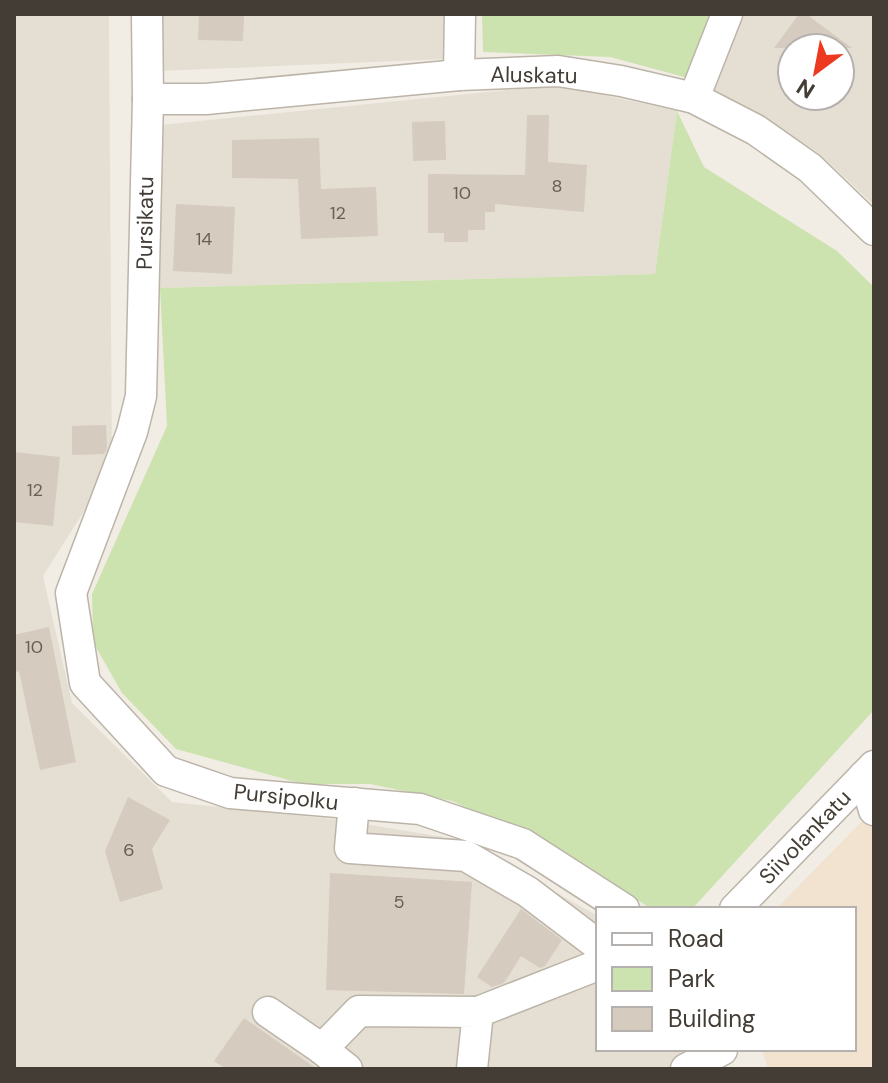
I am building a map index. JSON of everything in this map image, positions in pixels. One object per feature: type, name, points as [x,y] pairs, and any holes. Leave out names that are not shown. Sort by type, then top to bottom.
[{"type":"street","name":"Pursikatu","points":[[132,432],[141,396],[147,14]]},
{"type":"street","points":[[459,75],[460,14]]},
{"type":"street","points":[[694,98],[727,14]]},
{"type":"street","name":"Aluskatu","points":[[148,99],[206,99],[459,75],[558,71],[621,81],[694,98],[756,130],[810,168],[874,230]]},
{"type":"street","name":"Pursipolku","points":[[132,432],[71,593],[85,683],[166,771],[230,793],[420,809],[523,844],[621,907]]},
{"type":"street","points":[[869,771],[874,810]]},
{"type":"street","name":"Siivolankatu","points":[[737,907],[869,771]]},
{"type":"street","points":[[354,803],[350,848],[466,856],[528,892],[596,943]]},
{"type":"street","points":[[322,1049],[359,1011],[478,1012],[596,966]]},
{"type":"street","points":[[268,1012],[347,1069]]},
{"type":"street","points":[[472,1069],[478,1012]]},
{"type":"street","points":[[686,1069],[724,1056]]},
{"type":"shaded area","points":[[14,14],[109,14],[112,467],[43,576],[72,703],[172,802],[341,820],[461,840],[596,915],[596,1051],[705,1051],[710,1069],[14,1069]]},
{"type":"shaded area","points":[[160,14],[446,14],[446,59],[160,71]]},
{"type":"shaded area","points":[[733,14],[874,14],[874,205],[816,151],[714,90],[741,20]]},
{"type":"shaded area","points":[[558,85],[677,111],[655,274],[160,288],[160,125]]},
{"type":"shaded area","points":[[874,809],[874,1069],[768,1069],[763,1051],[856,1051],[856,907],[778,907]]},
{"type":"green space","points":[[482,14],[709,14],[688,78],[610,57],[483,52]]},
{"type":"green space","points":[[677,111],[704,167],[837,251],[874,287],[874,710],[694,907],[649,907],[543,842],[452,801],[370,784],[303,784],[176,749],[122,693],[93,642],[92,594],[167,426],[160,288],[655,274]]},
{"type":"building","points":[[199,14],[244,14],[243,41],[198,40]]},
{"type":"building","points":[[799,14],[806,14],[830,32],[786,32]]},
{"type":"building","points":[[527,115],[549,115],[548,162],[587,165],[584,212],[495,204],[495,212],[485,212],[485,230],[468,230],[468,242],[444,242],[444,233],[428,233],[428,174],[525,175]]},
{"type":"building","points":[[445,121],[446,160],[413,161],[412,122]]},
{"type":"building","points":[[319,138],[321,189],[376,187],[378,236],[301,239],[298,179],[232,178],[232,140]]},
{"type":"building","points":[[176,204],[235,207],[232,274],[173,271]]},
{"type":"building","points":[[106,425],[107,448],[104,454],[72,455],[72,426]]},
{"type":"building","points":[[14,452],[60,457],[53,526],[14,522]]},
{"type":"building","points":[[49,627],[76,762],[40,770],[19,671],[14,673],[14,635]]},
{"type":"building","points":[[128,797],[170,820],[152,849],[163,889],[120,902],[105,851]]},
{"type":"building","points":[[330,873],[472,882],[464,994],[326,990]]},
{"type":"building","points":[[521,909],[562,940],[545,966],[540,968],[521,956],[504,983],[492,987],[477,977]]},
{"type":"building","points":[[244,1018],[317,1069],[226,1069],[214,1061]]}]
